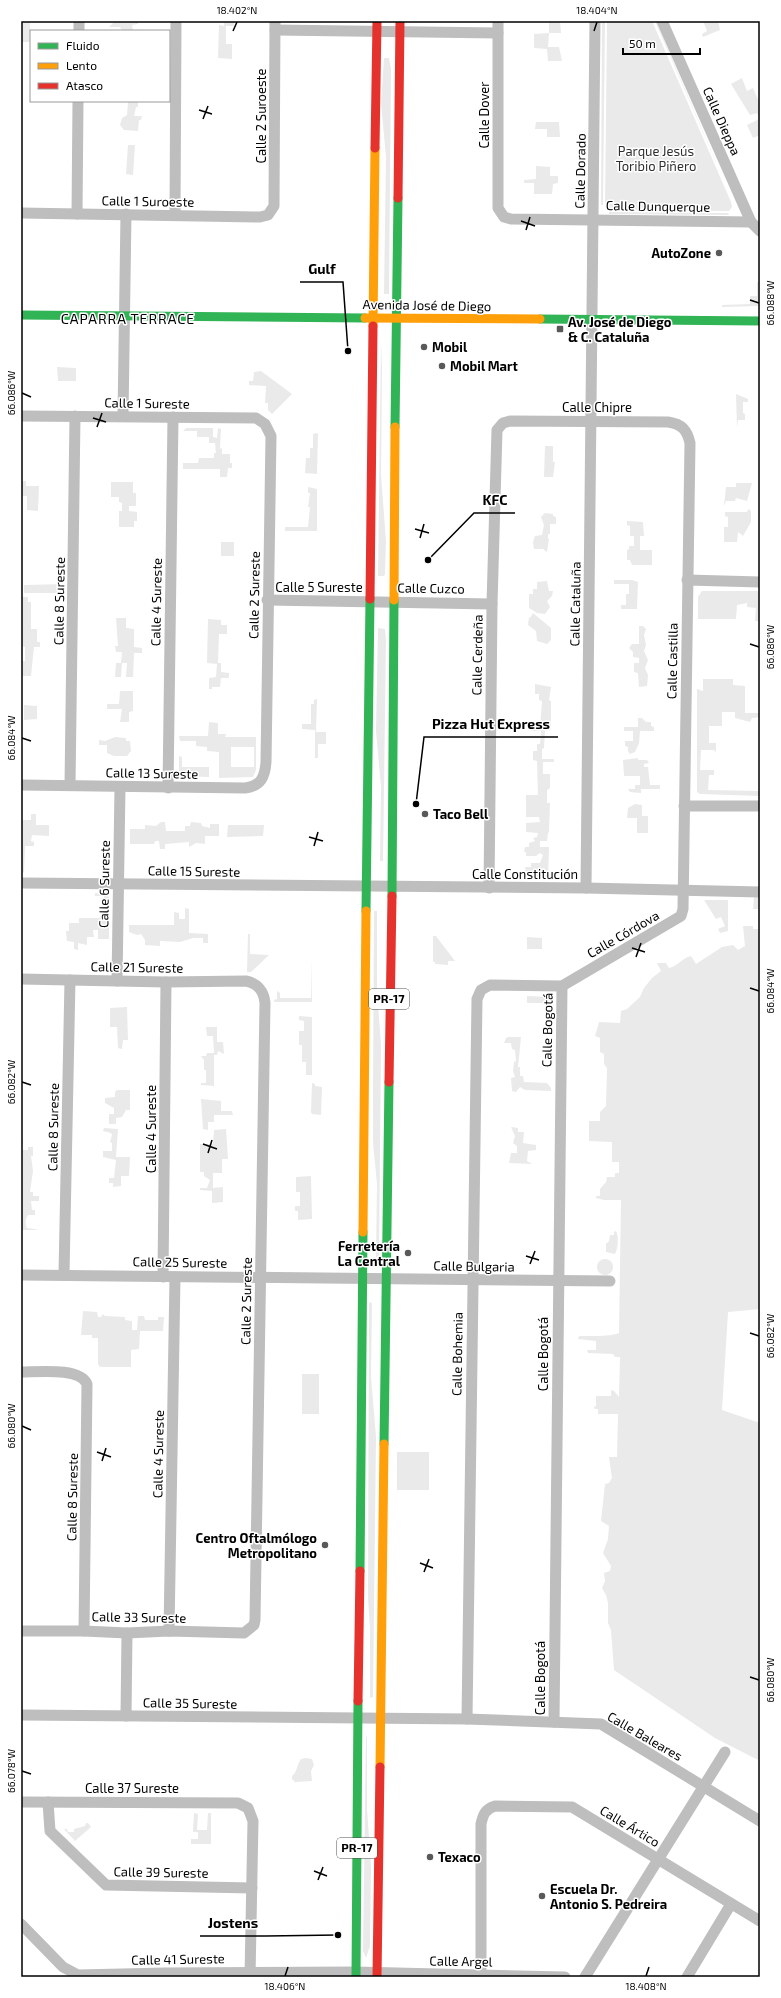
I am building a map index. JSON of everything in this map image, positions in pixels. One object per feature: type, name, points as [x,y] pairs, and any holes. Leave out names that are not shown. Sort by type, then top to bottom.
[{"type":"main road","name":"PR-17","points":[[356,1975],[369,601],[377,26]]},
{"type":"main road","name":"PR-17","points":[[377,1975],[400,26]]},
{"type":"main road","name":"Avenida José de Diego","points":[[21,315],[373,317],[593,321],[760,321]]},
{"type":"street","points":[[175,215],[176,21]]},
{"type":"street","name":"Calle Dover","points":[[498,21],[498,208]]},
{"type":"street","name":"Calle Dorado","points":[[593,321],[595,21]]},
{"type":"street","name":"Calle Dieppa","points":[[662,21],[751,222],[760,230]]},
{"type":"street","points":[[275,26],[400,26],[498,33]]},
{"type":"street","name":"Calle 2 Suroeste","points":[[272,210],[274,206],[275,26]]},
{"type":"street","points":[[77,214],[78,102]]},
{"type":"street","name":"Calle Dunquerque","points":[[498,208],[504,217],[510,219],[751,222]]},
{"type":"street","name":"Calle 1 Suroeste","points":[[21,213],[265,217],[272,210]]},
{"type":"street","points":[[123,416],[126,214]]},
{"type":"street","name":"Calle Cataluña","points":[[586,888],[593,321]]},
{"type":"street","name":"Calle 1 Sureste","points":[[21,416],[256,418],[265,424],[269,429]]},
{"type":"street","name":"Calle 8 Sureste","points":[[70,785],[75,416]]},
{"type":"street","name":"Calle 4 Sureste","points":[[168,788],[173,417]]},
{"type":"street","name":"Calle Chipre","points":[[502,423],[510,421],[668,422],[682,426],[687,432]]},
{"type":"street","name":"Calle Cerdeña","points":[[489,888],[492,604],[497,430],[502,423]]},
{"type":"street","name":"Calle 2 Sureste","points":[[266,762],[269,429]]},
{"type":"street","name":"Calle Castilla","points":[[683,890],[690,443],[687,432]]},
{"type":"street","points":[[687,580],[760,582]]},
{"type":"street","name":"Calle 5 Sureste","points":[[268,600],[369,601]]},
{"type":"street","name":"Calle Cuzco","points":[[369,601],[492,604]]},
{"type":"street","name":"Calle 13 Sureste","points":[[21,785],[168,788],[253,787],[263,780],[266,762]]},
{"type":"street","name":"Calle 6 Sureste","points":[[117,981],[120,787]]},
{"type":"street","points":[[684,806],[760,806]]},
{"type":"street","name":"Calle 15 Sureste","points":[[21,883],[366,886]]},
{"type":"street","name":"Calle Constitución","points":[[366,886],[683,890]]},
{"type":"street","points":[[683,890],[760,892]]},
{"type":"street","name":"Calle Córdova","points":[[562,986],[681,916],[683,909],[683,890]]},
{"type":"street","name":"Calle 21 Sureste","points":[[21,979],[166,982],[246,981],[252,983]]},
{"type":"street","name":"Calle 8 Sureste","points":[[64,1274],[70,980]]},
{"type":"street","name":"Calle 4 Sureste","points":[[163,1276],[166,982]]},
{"type":"street","name":"Calle 2 Sureste","points":[[252,983],[262,991],[265,1003],[254,1625]]},
{"type":"street","name":"Calle Bohemia","points":[[467,1719],[477,999],[481,990],[490,985],[562,986]]},
{"type":"street","name":"Calle Bogotá","points":[[554,1722],[557,1281],[562,986]]},
{"type":"street","name":"Calle 25 Sureste","points":[[21,1275],[64,1274],[363,1279]]},
{"type":"street","name":"Calle 4 Sureste","points":[[169,1632],[175,1277]]},
{"type":"street","name":"Calle Bulgaria","points":[[363,1279],[610,1281]]},
{"type":"street","name":"Calle 8 Sureste","points":[[21,1372],[71,1372],[83,1377],[87,1384],[84,1631]]},
{"type":"street","name":"Calle 33 Sureste","points":[[21,1631],[84,1631],[128,1634],[169,1632],[244,1633],[254,1625]]},
{"type":"street","points":[[126,1716],[128,1634]]},
{"type":"street","name":"Calle 35 Sureste","points":[[21,1715],[358,1719]]},
{"type":"street","name":"Calle Baleares","points":[[358,1719],[467,1719],[600,1724],[760,1821]]},
{"type":"street","points":[[585,1977],[725,1752]]},
{"type":"street","name":"Calle 37 Sureste","points":[[21,1802],[238,1803],[248,1808],[253,1821],[252,1888]]},
{"type":"street","name":"Calle 39 Sureste","points":[[48,1802],[50,1831],[106,1885],[252,1888]]},
{"type":"street","name":"Calle Ártico","points":[[481,1976],[481,1824],[483,1814],[489,1808],[495,1806],[572,1807],[760,1921]]},
{"type":"street","points":[[250,1974],[252,1888]]},
{"type":"street","points":[[687,1977],[731,1904]]},
{"type":"street","name":"Calle 41 Sureste","points":[[21,1924],[63,1967],[78,1976],[250,1974],[356,1975]]},
{"type":"street","name":"Calle Argel","points":[[356,1975],[565,1977]]},
{"type":"green space","points":[[21,21],[30,21],[30,42],[21,42]]},
{"type":"green space","points":[[115,21],[138,21],[138,24],[132,25],[133,30],[122,30],[120,27],[109,27]]},
{"type":"green space","points":[[224,21],[235,21],[234,26],[226,26],[226,44],[232,44],[232,59],[218,58],[219,25],[224,26]]},
{"type":"green space","points":[[549,21],[560,21],[561,33],[549,33]]},
{"type":"green space","points":[[602,21],[605,21],[603,205],[601,205]]},
{"type":"green space","name":"Parque Jesús Toribio Piñero","points":[[607,21],[652,21],[731,202],[732,207],[729,211],[609,210],[605,208]]},
{"type":"green space","points":[[655,21],[656,21],[733,202]]},
{"type":"green space","points":[[703,21],[718,21],[720,30],[703,37],[702,34],[707,31]]},
{"type":"green space","points":[[549,33],[548,47],[559,47],[562,61],[548,61],[547,49],[534,48],[534,34]]},
{"type":"green space","points":[[384,58],[389,58],[391,69],[389,294],[384,294],[386,157],[381,103]]},
{"type":"green space","points":[[742,78],[747,91],[753,88],[760,104],[760,135],[753,138],[747,125],[759,119],[757,113],[750,115],[731,84]]},
{"type":"green space","points":[[128,102],[138,102],[138,107],[136,107],[134,116],[142,116],[141,120],[139,120],[138,131],[124,130],[120,125],[122,118],[127,115]]},
{"type":"green space","points":[[536,122],[559,122],[560,137],[547,137],[547,129],[535,129]]},
{"type":"green space","points":[[128,145],[135,145],[133,175],[126,174]]},
{"type":"green space","points":[[536,166],[550,167],[550,176],[558,176],[558,183],[553,184],[552,194],[534,194],[534,183],[524,183],[524,180],[536,179]]},
{"type":"green space","points":[[609,212],[728,213],[729,215],[609,214]]},
{"type":"green space","points":[[757,282],[760,282],[760,306],[722,307],[722,305],[750,304],[750,296],[757,296]]},
{"type":"green space","points":[[381,341],[381,475],[386,541],[385,574],[384,576],[378,576]]},
{"type":"green space","points":[[57,367],[76,368],[76,381],[58,381]]},
{"type":"green space","points":[[261,371],[292,394],[272,414],[268,410],[268,403],[265,403],[266,386],[249,385],[249,381],[253,381],[254,372]]},
{"type":"green space","points":[[736,394],[748,399],[748,402],[743,402],[743,413],[745,414],[745,420],[738,420],[737,428]]},
{"type":"green space","points":[[186,428],[213,428],[213,437],[217,438],[218,428],[221,429],[220,449],[222,448],[222,454],[230,454],[230,463],[232,463],[232,468],[228,468],[227,477],[220,477],[220,469],[183,469],[183,463],[198,463],[199,458],[214,458],[214,453],[216,453],[215,443],[209,443],[209,437],[197,437],[197,431],[183,431]]},
{"type":"green space","points":[[318,433],[317,474],[305,473],[306,458],[310,458],[310,448],[313,448],[313,434]]},
{"type":"green space","points":[[545,446],[553,446],[553,462],[555,462],[553,477],[544,477]]},
{"type":"green space","points":[[21,481],[26,481],[26,486],[39,486],[38,511],[27,510],[27,496],[21,496]]},
{"type":"green space","points":[[111,482],[133,482],[133,493],[136,493],[136,506],[129,506],[129,511],[137,512],[137,521],[134,521],[134,527],[119,527],[119,511],[122,511],[122,503],[119,502],[119,497],[111,497]]},
{"type":"green space","points":[[736,483],[752,483],[747,501],[736,498],[735,501],[726,501],[724,506],[726,487],[736,487]]},
{"type":"green space","points":[[308,487],[317,489],[317,531],[285,531],[285,527],[308,527],[310,493],[308,493]]},
{"type":"green space","points":[[748,509],[751,511],[751,522],[743,536],[738,532],[737,542],[724,542],[724,527],[728,527],[728,517],[725,516],[725,512],[747,512]]},
{"type":"green space","points":[[545,513],[553,514],[553,516],[556,517],[556,524],[550,524],[547,552],[543,549],[534,549],[533,542],[535,536],[542,535],[544,525],[541,517]]},
{"type":"green space","points":[[627,521],[643,522],[644,536],[640,536],[640,550],[652,550],[652,565],[632,565],[630,560],[627,560],[627,550],[629,549],[629,546],[634,546],[634,536],[630,536],[630,526],[627,525]]},
{"type":"green space","points":[[221,542],[234,542],[234,556],[221,556]]},
{"type":"green space","points":[[614,580],[632,580],[638,582],[637,609],[621,609],[621,605],[626,605],[626,594],[629,594],[629,584],[614,584]]},
{"type":"green space","points":[[547,581],[549,591],[553,591],[552,596],[547,601],[550,607],[545,614],[537,613],[529,608],[529,594],[533,594],[533,589],[537,589],[537,582]]},
{"type":"green space","points":[[65,584],[65,593],[24,593],[24,585]]},
{"type":"green space","points":[[702,591],[760,591],[760,621],[755,621],[756,608],[747,607],[747,603],[737,605],[736,619],[698,619],[698,597]]},
{"type":"green space","points":[[21,597],[28,597],[28,602],[31,602],[31,629],[37,629],[37,642],[40,642],[40,647],[34,647],[31,676],[21,676],[21,661],[25,661],[25,647],[21,646]]},
{"type":"green space","points":[[533,613],[551,628],[551,640],[547,644],[537,641],[536,631],[528,625],[529,617],[530,618]]},
{"type":"green space","points":[[116,618],[126,618],[126,628],[134,629],[134,647],[142,648],[142,653],[134,653],[133,677],[126,677],[127,663],[122,663],[121,677],[115,677],[116,663],[121,663],[122,652],[116,652],[115,646],[118,646]]},
{"type":"green space","points":[[208,619],[221,620],[221,625],[227,625],[227,634],[219,634],[218,663],[221,663],[221,672],[229,673],[229,678],[221,678],[220,687],[212,687],[212,689],[209,689],[209,678],[216,677],[217,664],[207,663]]},
{"type":"green space","points":[[639,626],[643,626],[646,629],[644,635],[646,645],[644,651],[648,660],[645,668],[648,675],[647,686],[639,687],[638,673],[634,672],[634,663],[639,663],[639,658],[633,657],[633,652],[629,648],[632,644],[639,644]]},
{"type":"green space","points":[[378,628],[385,629],[386,640],[383,861],[380,861],[381,787],[376,731]]},
{"type":"green space","points":[[703,679],[733,679],[733,685],[745,686],[745,713],[760,713],[760,717],[752,718],[750,722],[735,718],[735,712],[722,712],[722,726],[709,726],[709,743],[716,743],[716,752],[714,750],[701,750],[700,770],[714,770],[714,775],[709,775],[708,790],[760,791],[760,796],[700,794],[697,792],[697,689],[703,691]]},
{"type":"green space","points":[[535,684],[551,687],[549,700],[551,701],[551,730],[545,731],[544,748],[542,749],[542,759],[554,759],[554,762],[543,762],[543,774],[550,774],[550,788],[547,790],[547,803],[550,803],[549,832],[547,841],[540,841],[540,847],[549,847],[548,879],[527,878],[525,867],[531,867],[531,863],[540,863],[543,855],[540,853],[536,856],[526,856],[526,852],[524,852],[525,847],[529,847],[529,843],[535,841],[533,838],[537,837],[538,833],[526,832],[526,823],[540,822],[539,817],[526,817],[526,795],[538,795],[537,761],[533,760],[533,751],[537,751],[537,744],[540,744],[541,731],[531,731],[531,727],[540,727],[542,701],[539,700],[539,694],[535,694]]},
{"type":"green space","points":[[120,691],[133,691],[133,711],[129,712],[129,722],[120,722],[122,709],[107,709],[107,704],[119,704]]},
{"type":"green space","points":[[317,699],[316,732],[326,732],[326,744],[318,744],[318,758],[315,758],[315,730],[302,729],[302,724],[311,724],[311,704],[314,704],[314,700]]},
{"type":"green space","points":[[24,705],[37,706],[37,719],[24,720]]},
{"type":"green space","points":[[638,718],[642,718],[646,722],[651,722],[651,726],[654,727],[654,731],[640,731],[639,743],[635,752],[630,754],[628,747],[625,746],[625,741],[633,741],[633,731],[624,731],[624,727],[638,727]]},
{"type":"green space","points":[[209,722],[218,723],[218,734],[226,734],[225,737],[256,737],[256,770],[253,777],[219,778],[219,752],[207,751],[207,747],[196,746],[196,741],[180,741],[179,736],[208,736]],"holes":[[[231,747],[254,747],[254,767],[231,767]]]},
{"type":"green space","points":[[115,737],[126,738],[126,741],[130,741],[131,751],[127,756],[114,756],[107,753],[107,745],[99,745],[99,740],[105,741]]},
{"type":"green space","points":[[179,756],[182,757],[182,767],[209,767],[209,777],[181,776],[179,770]]},
{"type":"green space","points":[[638,758],[638,760],[647,760],[649,763],[644,764],[644,767],[648,767],[650,785],[660,785],[660,789],[641,789],[641,793],[630,792],[628,789],[635,789],[635,785],[640,785],[640,776],[624,776],[623,760]]},
{"type":"green space","points":[[635,804],[642,805],[642,816],[648,816],[648,833],[637,833],[637,818],[627,818],[628,808]]},
{"type":"green space","points":[[31,814],[36,814],[36,825],[49,825],[49,836],[32,835],[31,841],[34,842],[34,846],[25,846],[24,872],[22,873],[21,820],[31,820]]},
{"type":"green space","points":[[161,822],[165,822],[166,831],[185,831],[185,826],[190,826],[191,822],[201,823],[202,826],[210,828],[210,824],[219,824],[219,836],[205,836],[205,844],[196,843],[189,847],[189,842],[165,844],[165,849],[160,849],[159,841],[155,841],[154,844],[130,844],[130,829],[145,829],[145,825],[156,826]]},
{"type":"green space","points":[[228,825],[264,825],[263,836],[227,837]]},
{"type":"green space","points":[[95,893],[104,894],[109,897],[109,939],[98,939],[98,930],[93,930],[94,937],[87,937],[87,945],[78,943],[78,950],[74,949],[74,942],[67,941],[66,931],[69,931],[69,923],[79,923],[79,918],[104,918],[104,896],[95,896]]},
{"type":"green space","points":[[754,897],[760,897],[760,1309],[728,1312],[722,1410],[760,1423],[760,1761],[715,1738],[614,1670],[611,1630],[608,1623],[608,1603],[602,1588],[605,1581],[604,1573],[610,1571],[611,1566],[603,1553],[608,1539],[609,1526],[601,1521],[605,1484],[609,1483],[612,1478],[609,1457],[617,1457],[618,1414],[598,1414],[598,1409],[595,1409],[594,1407],[596,1406],[596,1396],[611,1396],[611,1390],[614,1391],[619,1397],[620,1357],[615,1357],[613,1354],[588,1353],[587,1350],[596,1350],[596,1341],[578,1339],[579,1336],[605,1336],[619,1333],[621,1200],[604,1200],[596,1198],[596,1196],[600,1196],[600,1189],[606,1182],[607,1177],[615,1177],[615,1173],[619,1173],[619,1162],[612,1162],[612,1142],[589,1141],[589,1121],[600,1121],[600,1112],[606,1106],[607,1068],[604,1064],[604,1054],[600,1052],[600,1038],[595,1036],[599,1022],[620,1023],[621,1011],[627,1009],[640,997],[644,988],[652,978],[661,971],[657,963],[666,963],[669,968],[691,956],[696,964],[722,947],[733,945],[738,950],[745,946],[743,926],[753,926],[753,929],[759,929],[758,909],[753,909]]},
{"type":"green space","points":[[704,900],[728,900],[728,931],[720,933],[718,929],[725,926],[721,917],[716,919]]},
{"type":"green space","points":[[185,908],[189,909],[189,933],[208,934],[208,943],[203,943],[203,938],[193,938],[180,942],[160,941],[160,946],[145,945],[145,940],[141,934],[137,935],[129,932],[129,925],[174,925],[174,912],[179,913],[179,919],[185,919]]},
{"type":"green space","points":[[374,911],[377,911],[377,990],[381,1045],[379,1257],[376,1257],[377,1184],[373,1143]]},
{"type":"green space","points":[[248,934],[250,934],[250,954],[269,955],[251,972],[247,972]]},
{"type":"green space","points":[[433,936],[436,936],[455,961],[448,961],[448,965],[435,964],[435,962],[433,962]]},
{"type":"green space","points":[[527,937],[542,938],[542,949],[527,949]]},
{"type":"green space","points":[[311,958],[312,1002],[274,1002],[274,1000],[277,999],[277,991],[280,993],[280,998],[311,998]]},
{"type":"green space","points":[[527,996],[549,997],[553,1002],[527,1003]]},
{"type":"green space","points":[[127,1007],[128,1040],[123,1040],[122,1049],[118,1048],[117,1027],[110,1027],[110,1008]]},
{"type":"green space","points":[[299,1016],[312,1017],[312,1075],[306,1075],[306,1062],[302,1062],[302,1045],[299,1045],[299,1031],[304,1031],[304,1021],[299,1020]]},
{"type":"green space","points":[[206,1027],[217,1027],[217,1042],[223,1042],[224,1054],[218,1051],[217,1055],[214,1055],[214,1086],[201,1085],[201,1083],[206,1083],[206,1070],[204,1070],[204,1060],[201,1056],[206,1056],[207,1053],[214,1053],[213,1036],[207,1036]]},
{"type":"green space","points":[[508,1037],[521,1037],[518,1067],[520,1067],[520,1076],[523,1076],[524,1082],[547,1083],[551,1088],[551,1091],[525,1090],[520,1087],[516,1092],[512,1091],[511,1078],[515,1077],[513,1071],[514,1062],[516,1061],[515,1050],[512,1049],[511,1043],[504,1043]]},
{"type":"green space","points":[[312,1083],[315,1084],[315,1086],[322,1087],[321,1115],[312,1114],[311,1112]]},
{"type":"green space","points":[[117,1090],[130,1090],[130,1110],[126,1110],[122,1117],[116,1118],[116,1124],[109,1124],[109,1114],[114,1114],[114,1108],[105,1103],[105,1098],[115,1097],[115,1092]]},
{"type":"green space","points":[[201,1099],[221,1101],[221,1111],[232,1111],[233,1115],[214,1115],[214,1122],[208,1122],[208,1130],[203,1129]]},
{"type":"green space","points":[[511,1127],[518,1128],[518,1132],[524,1132],[523,1143],[536,1145],[536,1150],[528,1151],[527,1161],[532,1164],[509,1163],[511,1153],[517,1153],[517,1146],[513,1143],[515,1136]]},
{"type":"green space","points":[[104,1128],[118,1129],[116,1157],[130,1157],[129,1176],[121,1176],[121,1186],[113,1187],[113,1183],[109,1183],[109,1178],[114,1178],[116,1160],[103,1157],[103,1151],[112,1151],[112,1143],[110,1142],[112,1135],[111,1133],[103,1131]]},
{"type":"green space","points":[[226,1129],[228,1159],[222,1159],[222,1173],[213,1173],[213,1188],[223,1187],[223,1202],[212,1203],[212,1191],[200,1190],[200,1188],[207,1188],[210,1180],[204,1176],[204,1172],[200,1172],[200,1144],[213,1144],[214,1130]]},
{"type":"green space","points":[[21,1144],[22,1150],[28,1150],[28,1147],[33,1147],[33,1156],[31,1156],[33,1171],[30,1192],[33,1192],[33,1196],[39,1196],[39,1201],[31,1201],[32,1210],[35,1210],[35,1215],[28,1215],[26,1224],[27,1228],[40,1230],[21,1230]]},
{"type":"green space","points":[[311,1176],[312,1219],[298,1220],[298,1211],[295,1211],[295,1206],[300,1206],[300,1192],[296,1192],[296,1177]]},
{"type":"green space","points":[[616,1231],[618,1243],[615,1254],[606,1252],[606,1244],[609,1241],[610,1235],[614,1235],[614,1232]]},
{"type":"green space","points":[[605,1259],[611,1261],[613,1267],[611,1273],[605,1275],[599,1273],[597,1267],[599,1261]]},
{"type":"green space","points":[[369,1302],[372,1303],[371,1377],[376,1437],[373,1697],[370,1698],[370,1628],[368,1598]]},
{"type":"green space","points":[[83,1311],[97,1312],[98,1317],[101,1317],[103,1314],[105,1316],[125,1317],[125,1320],[132,1321],[132,1330],[137,1330],[138,1316],[144,1316],[145,1320],[158,1320],[158,1317],[164,1317],[163,1331],[140,1331],[139,1349],[131,1350],[131,1367],[100,1367],[98,1364],[98,1338],[92,1338],[92,1335],[81,1335]]},
{"type":"green space","points":[[302,1374],[319,1374],[319,1414],[302,1414]]},
{"type":"green space","points":[[397,1452],[429,1452],[429,1490],[397,1490]]},
{"type":"green space","points":[[366,1735],[367,1809],[371,1866],[370,1946],[366,1958],[363,1951]]},
{"type":"green space","points":[[301,1759],[312,1759],[314,1765],[311,1771],[312,1781],[295,1782],[292,1779],[292,1776],[295,1773]]},
{"type":"green space","points":[[194,1813],[198,1814],[197,1830],[207,1830],[208,1813],[211,1813],[211,1844],[191,1844],[191,1839],[198,1839],[198,1832],[193,1832]]},
{"type":"green space","points":[[86,1823],[88,1823],[91,1827],[75,1841],[64,1829],[67,1829],[68,1832],[74,1832],[74,1829],[85,1826]]},
{"type":"traffic: fast","points":[[395,427],[398,198]]},
{"type":"traffic: fast","points":[[21,315],[365,318]]},
{"type":"traffic: fast","points":[[540,319],[760,321]]},
{"type":"traffic: fast","points":[[366,911],[370,599]]},
{"type":"traffic: fast","points":[[392,896],[394,600]]},
{"type":"traffic: fast","points":[[384,1444],[389,1082]]},
{"type":"traffic: fast","points":[[360,1571],[363,1232]]},
{"type":"traffic: fast","points":[[356,1977],[358,1701]]},
{"type":"traffic: slow","points":[[373,326],[375,148]]},
{"type":"traffic: slow","points":[[365,318],[540,319]]},
{"type":"traffic: slow","points":[[394,600],[395,427]]},
{"type":"traffic: slow","points":[[363,1232],[366,911]]},
{"type":"traffic: slow","points":[[380,1767],[384,1444]]},
{"type":"traffic: jam","points":[[375,148],[377,21]]},
{"type":"traffic: jam","points":[[398,198],[400,21]]},
{"type":"traffic: jam","points":[[370,599],[373,326]]},
{"type":"traffic: jam","points":[[389,1082],[392,896]]},
{"type":"traffic: jam","points":[[358,1701],[360,1571]]},
{"type":"traffic: jam","points":[[377,1977],[380,1767]]},
{"type":"place","name":"AutoZone","points":[[719,253]]},
{"type":"place","name":"Av. José de Diego & C. Cataluña","points":[[560,329]]},
{"type":"place","name":"Mobil","points":[[424,347]]},
{"type":"place","name":"Gulf","points":[[348,351]]},
{"type":"place","name":"Mobil Mart","points":[[442,366]]},
{"type":"place","name":"KFC","points":[[428,560]]},
{"type":"place","name":"Pizza Hut Express","points":[[416,804]]},
{"type":"place","name":"Taco Bell","points":[[425,814]]},
{"type":"place","name":"Ferretería La Central","points":[[408,1253]]},
{"type":"place","name":"Centro Oftalmólogo Metropolitano","points":[[325,1545]]},
{"type":"place","name":"Texaco","points":[[430,1857]]},
{"type":"place","name":"Escuela Dr. Antonio S. Pedreira","points":[[542,1896]]},
{"type":"place","name":"Jostens","points":[[338,1935]]},
{"type":"district","name":"CAPARRA TERRACE","points":[[128,319]]}]
